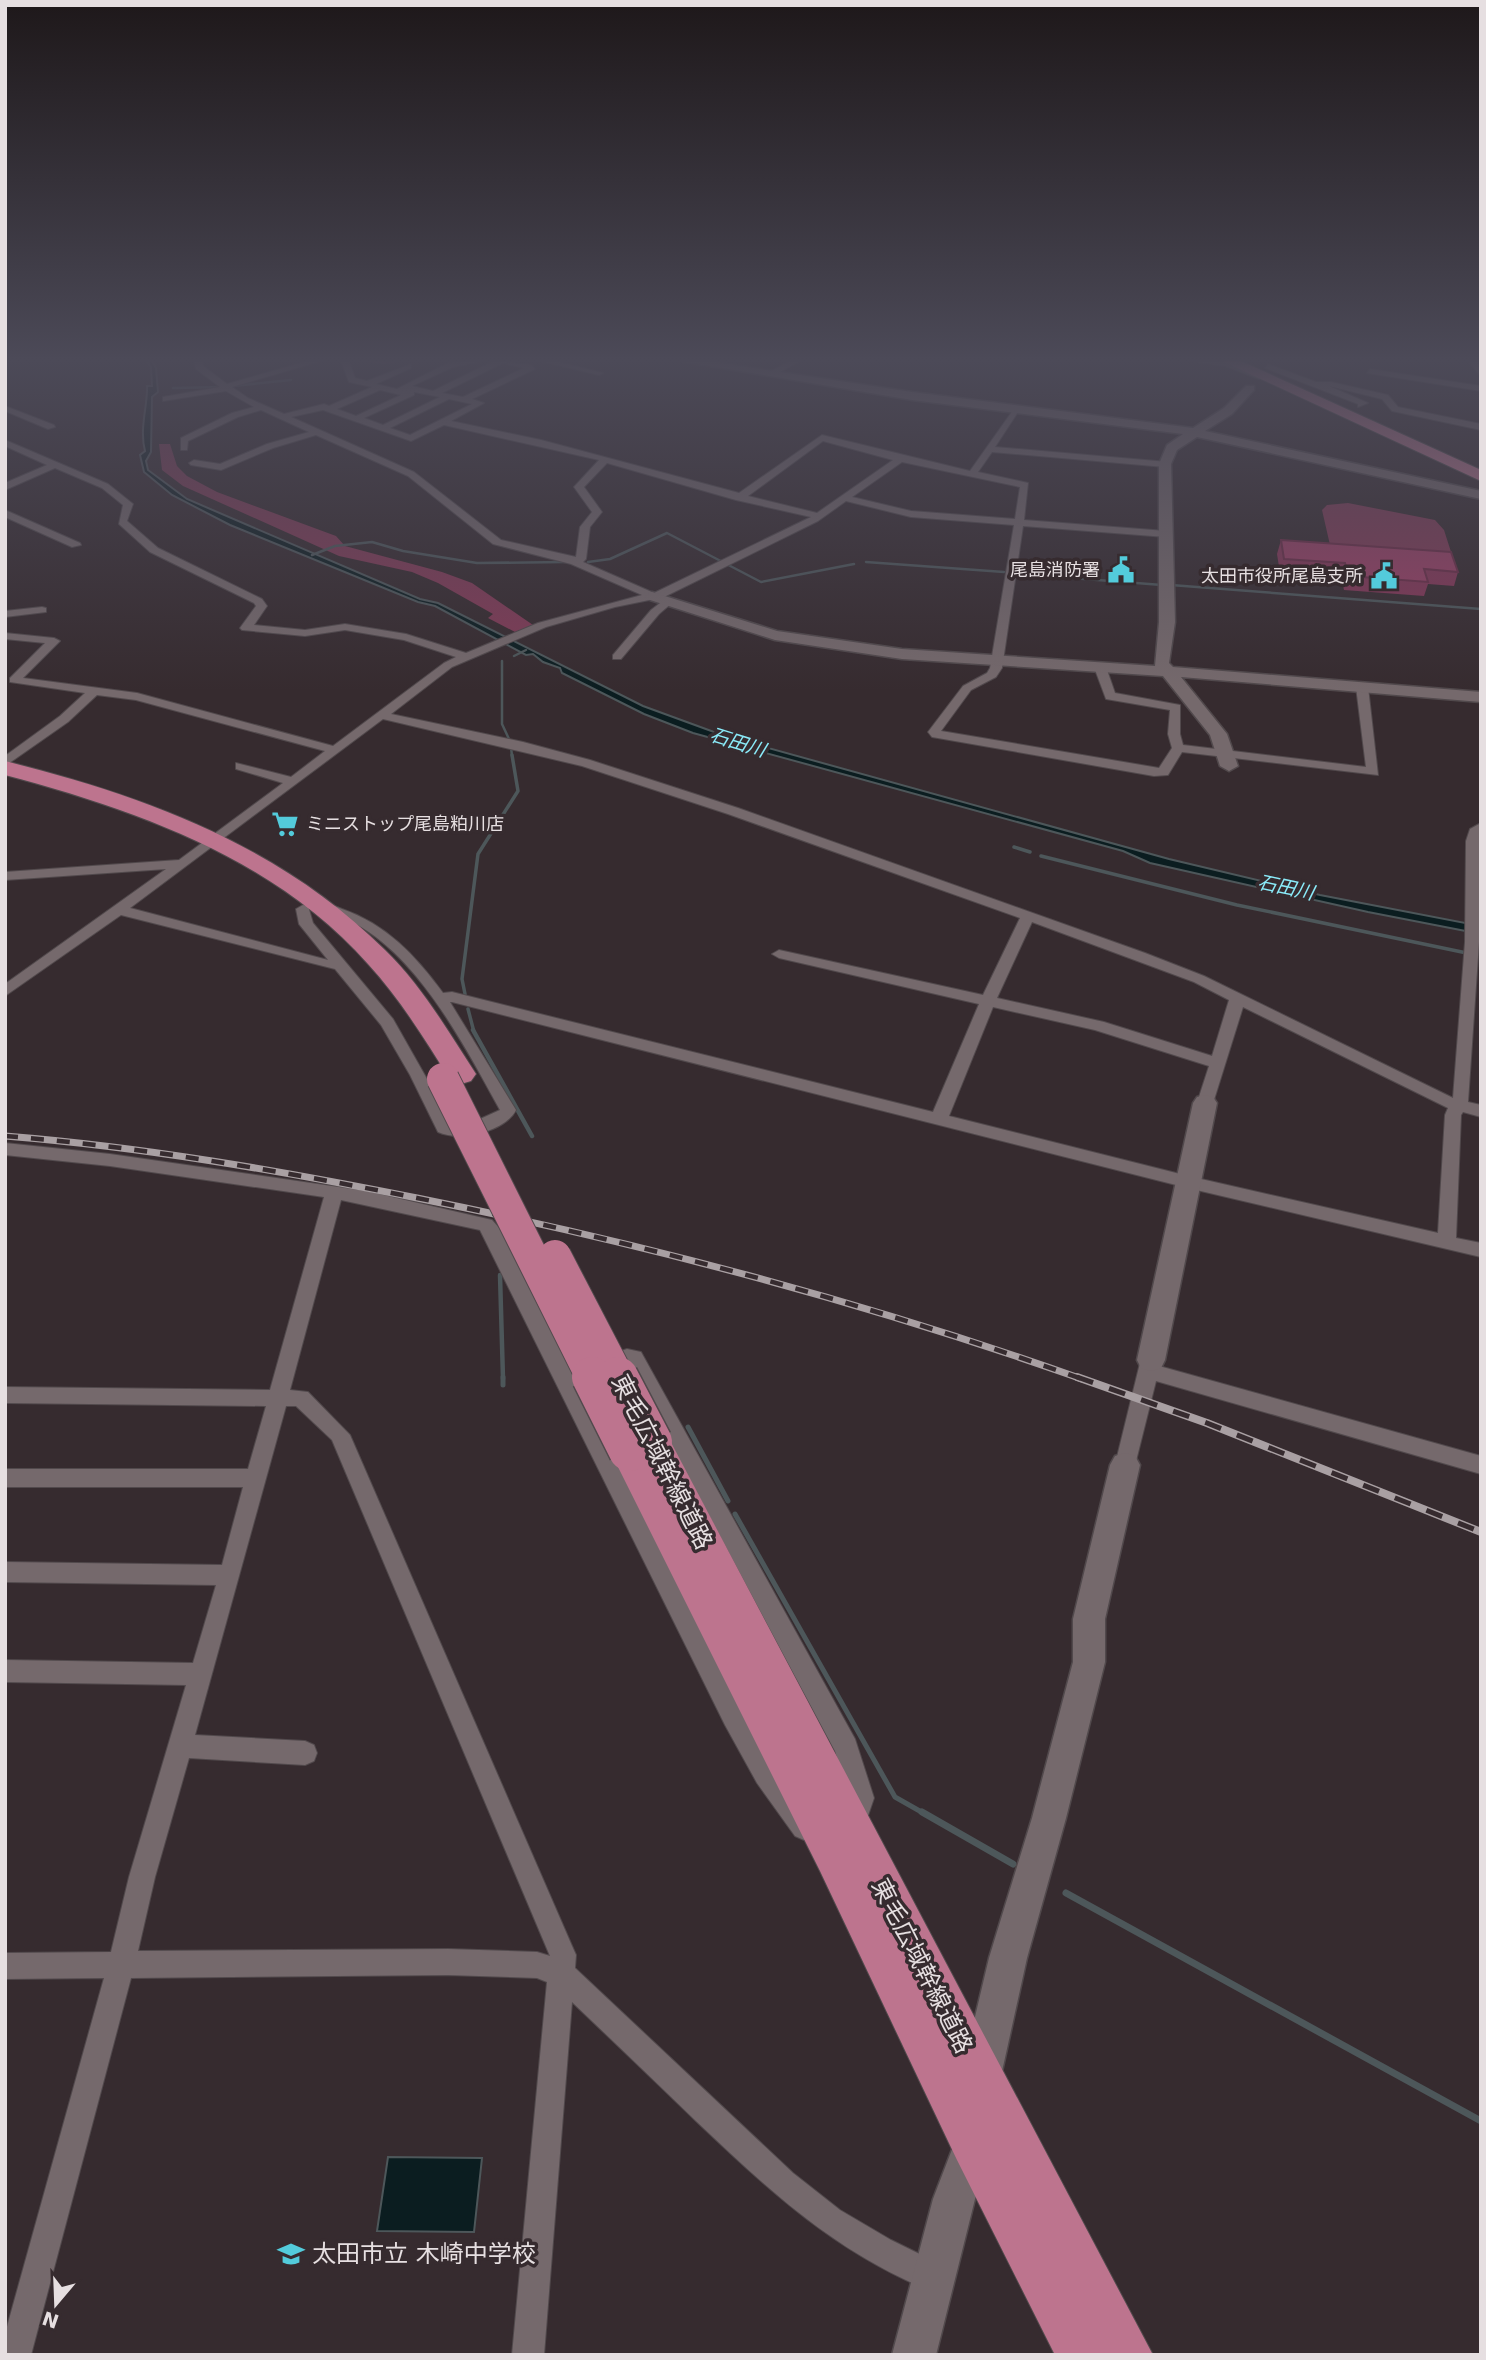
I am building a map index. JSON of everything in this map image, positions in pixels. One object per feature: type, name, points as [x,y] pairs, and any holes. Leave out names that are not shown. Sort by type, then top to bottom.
[{"type":"highway","name":"東毛広域幹線道路","points":[[5,768],[124,800],[211,843],[261,878],[313,908],[397,1004],[452,1077],[844,1841],[981,2080],[1125,2355]]},
{"type":"highway","name":"東毛広域幹線道路","points":[[5,779],[124,813],[211,843]]},
{"type":"highway","name":"東毛広域幹線道路","points":[[844,1841],[975,2142],[1085,2355]]},
{"type":"street","points":[[5,487],[40,471]]},
{"type":"street","points":[[72,471],[105,486],[128,504],[122,522],[147,546],[258,601],[262,606],[259,613],[246,628],[305,633],[345,627],[406,637],[463,656]]},
{"type":"street","points":[[405,471],[498,542],[575,562],[668,602],[793,638],[902,654],[998,663],[1164,671],[1481,697]]},
{"type":"street","points":[[575,562],[581,559],[585,527],[597,512],[579,487],[594,471]]},
{"type":"street","points":[[644,471],[739,498],[818,516]]},
{"type":"street","points":[[739,498],[776,471]]},
{"type":"street","points":[[5,991],[211,843],[463,656],[517,635],[613,604],[652,596],[724,565],[818,516],[883,471]]},
{"type":"street","points":[[958,471],[1024,483],[998,663],[992,675],[964,691],[934,732],[1163,772],[1178,748],[1174,734],[1176,708],[1110,696],[1100,667]]},
{"type":"street","points":[[1165,471],[1167,622],[1160,658],[1164,671],[1206,718],[1227,760]]},
{"type":"street","points":[[1373,471],[1481,496]]},
{"type":"street","points":[[5,478],[19,481]]},
{"type":"street","points":[[844,498],[911,514],[1166,534]]},
{"type":"street","points":[[5,513],[76,545]]},
{"type":"street","points":[[617,657],[655,612],[668,602]]},
{"type":"street","points":[[5,614],[42,610]]},
{"type":"street","points":[[5,636],[54,641],[14,680],[165,703],[334,750]]},
{"type":"street","points":[[1178,748],[1227,760],[1373,772],[1362,687]]},
{"type":"street","points":[[5,762],[64,719],[95,691]]},
{"type":"street","points":[[380,715],[523,746],[586,763],[733,811],[1028,916],[1181,972],[1458,1105],[1481,1111]]},
{"type":"street","points":[[240,766],[294,782]]},
{"type":"street","points":[[1447,1242],[1452,1115],[1462,1097],[1472,942],[1473,841],[1475,832],[1481,827]]},
{"type":"street","points":[[5,876],[182,864]]},
{"type":"street","points":[[121,908],[316,962],[340,964]]},
{"type":"street","points":[[313,908],[361,921],[401,955],[438,998],[479,1058],[508,1110],[505,1116],[459,1132],[448,1132],[444,1129],[418,1075],[387,1023],[340,964],[306,924],[313,908]]},
{"type":"street","points":[[939,1119],[988,1001],[1028,916]]},
{"type":"street","points":[[779,954],[1098,1026],[1218,1063]]},
{"type":"street","points":[[438,998],[452,997],[1188,1182],[1481,1251]]},
{"type":"street","points":[[914,2355],[954,2199],[975,2142],[981,2080],[1008,1958],[1049,1818],[1089,1662],[1089,1619],[1150,1366],[1205,1103],[1237,1000]]},
{"type":"street","points":[[5,1149],[110,1160],[334,1192],[447,1214],[491,1229],[569,1388],[733,1717],[787,1807],[801,1825],[844,1841],[862,1798],[846,1747],[638,1363],[634,1357],[627,1357],[581,1370],[573,1375],[569,1388]]},
{"type":"street","points":[[15,2355],[113,1999],[118,1966],[142,1877],[230,1575],[334,1192]]},
{"type":"street","points":[[1150,1366],[1481,1465]]},
{"type":"street","points":[[7,1400],[279,1396],[301,1398],[340,1435],[563,1955],[528,2355]]},
{"type":"street","points":[[5,1478],[256,1478]]},
{"type":"street","points":[[5,1572],[230,1575]]},
{"type":"street","points":[[5,1671],[202,1674]]},
{"type":"street","points":[[182,1746],[304,1753]]},
{"type":"street","points":[[5,1966],[448,1962],[537,1965],[561,1973],[783,2183],[830,2220],[880,2251],[933,2277]]},
{"type":"shaded area","points":[[163,471],[182,471],[217,492],[336,536],[345,546],[442,572],[472,583],[533,625],[515,632],[488,618],[493,614],[438,583],[412,572],[339,556],[183,486]]},
{"type":"shaded area","points":[[1348,503],[1435,520],[1444,530],[1452,555],[1330,545],[1322,510],[1327,505]]},
{"type":"water","name":"石田川","points":[[150,471],[187,499],[420,599],[438,603],[643,706],[725,736],[1169,859],[1320,895],[1481,926],[1481,934],[1368,912],[1150,863],[1123,851],[693,733],[644,714],[562,673],[560,668],[543,662],[533,654],[526,655],[435,606],[418,602],[230,525],[172,495],[144,472]]},
{"type":"water","points":[[388,2157],[482,2158],[474,2232],[377,2231]]},
{"type":"building","points":[[1281,540],[1451,552],[1458,572],[1424,569],[1428,582],[1348,576],[1345,563],[1284,559]]},
{"type":"waterway","points":[[588,562],[610,559],[667,533],[761,582],[854,564]]},
{"type":"waterway","points":[[312,555],[335,546],[372,542],[403,551],[477,563],[565,562]]},
{"type":"waterway","points":[[866,562],[1004,572]]},
{"type":"waterway","points":[[1020,574],[1162,585]]},
{"type":"waterway","points":[[1171,585],[1481,609]]},
{"type":"waterway","points":[[514,656],[526,650]]},
{"type":"waterway","points":[[502,661],[502,724],[509,739]]},
{"type":"waterway","points":[[511,747],[512,756]]},
{"type":"waterway","points":[[465,994],[462,979],[478,854],[518,791],[512,755]]},
{"type":"waterway","points":[[1014,847],[1030,852]]},
{"type":"waterway","points":[[1041,856],[1237,905],[1481,956]]},
{"type":"waterway","points":[[468,1009],[474,1032]]},
{"type":"waterway","points":[[474,1032],[532,1136]]},
{"type":"waterway","points":[[500,1275],[503,1379]]},
{"type":"waterway","points":[[503,1379],[503,1385]]},
{"type":"waterway","points":[[688,1427],[728,1501]]},
{"type":"waterway","points":[[735,1514],[895,1797],[925,1814]]},
{"type":"waterway","points":[[922,1812],[1013,1864]]},
{"type":"waterway","points":[[1066,1893],[1481,2121]]},
{"type":"railway","points":[[5,1136],[161,1153],[264,1169],[585,1234],[836,1300],[1082,1379]]},
{"type":"railway","points":[[1077,1377],[1207,1423],[1481,1532]]},
{"type":"place","name":"尾島消防署","points":[[1121,570]]},
{"type":"place","name":"太田市役所尾島支所","points":[[1384,576]]},
{"type":"place","name":"ミニストップ尾島粕川店","points":[[285,824]]},
{"type":"place","name":"太田市立 木崎中学校","points":[[291,2254]]}]
